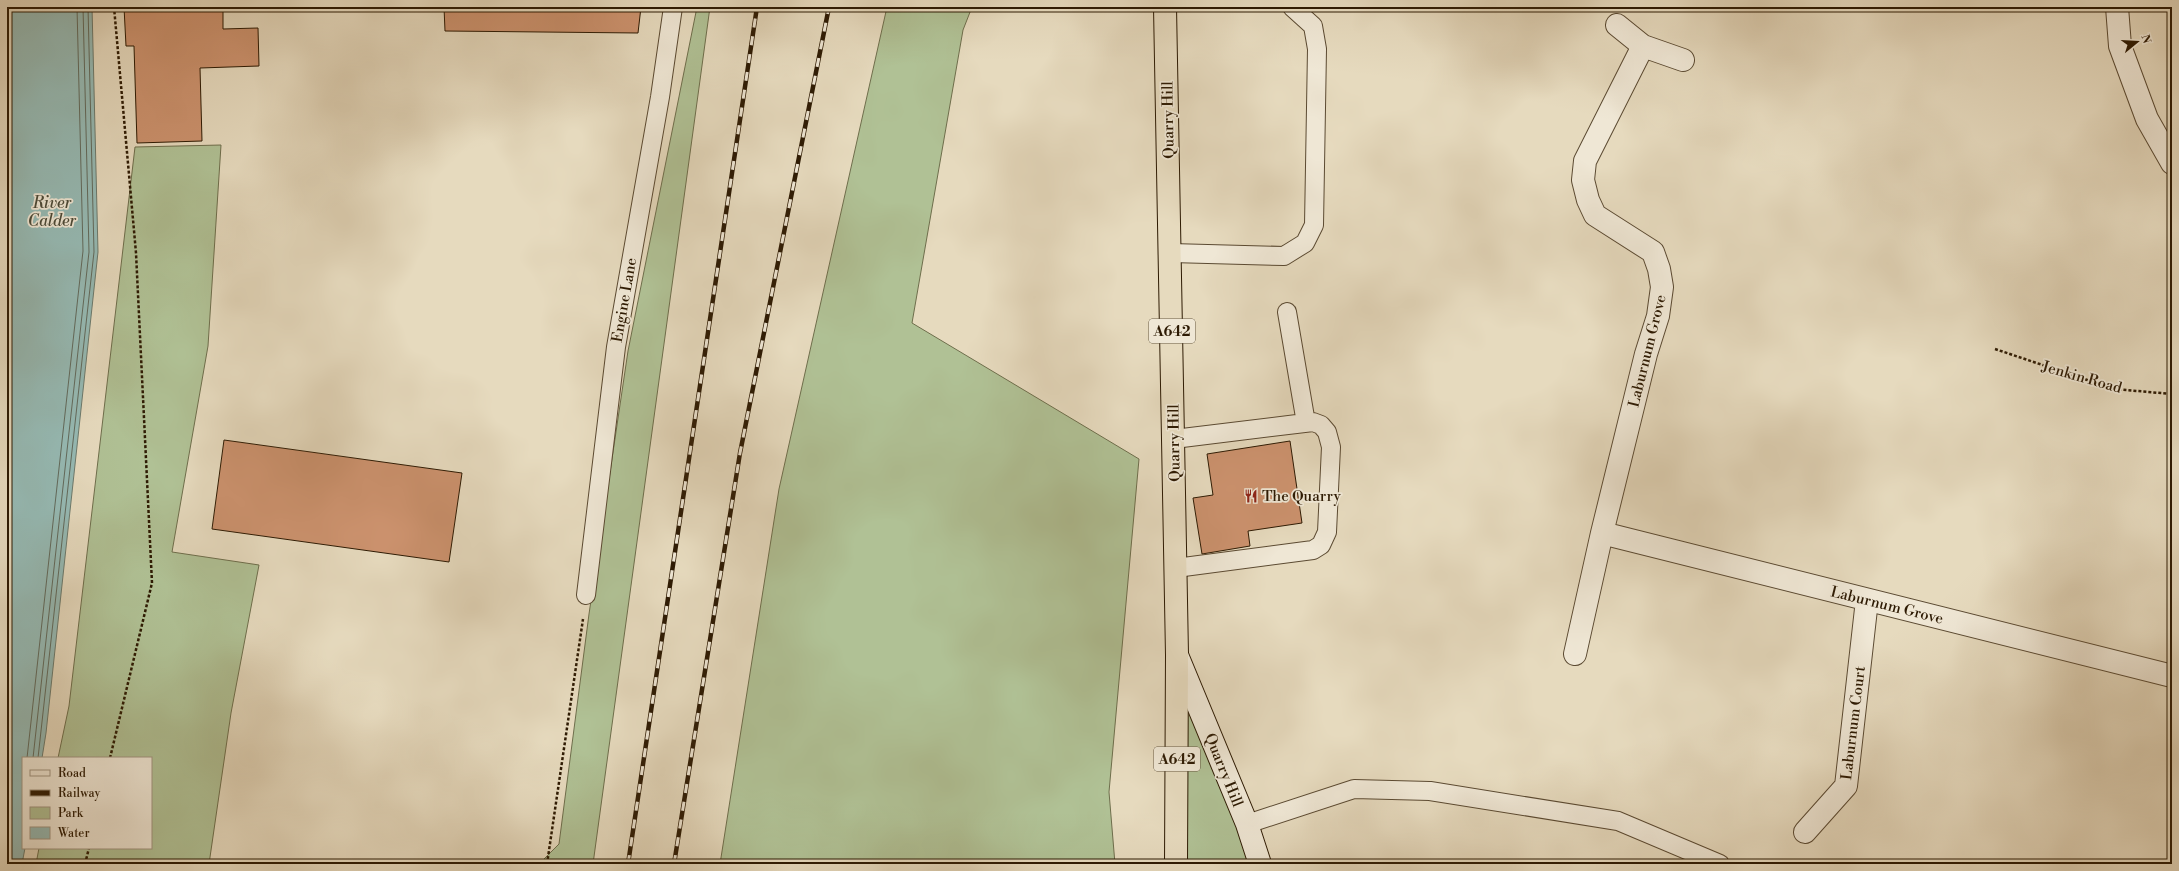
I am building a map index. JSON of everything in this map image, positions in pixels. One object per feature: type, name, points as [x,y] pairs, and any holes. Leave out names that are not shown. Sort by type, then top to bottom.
[{"type":"highway","name":"Quarry Hill","points":[[1165,7],[1171,253],[1177,655]]},
{"type":"highway","name":"A642","points":[[1176,864],[1177,655]]},
{"type":"street","points":[[2117,7],[2120,46],[2147,119],[2172,162]]},
{"type":"street","points":[[1617,25],[1643,46],[1683,60]]},
{"type":"street","name":"Laburnum Grove","points":[[1575,654],[1602,533],[1646,354],[1658,316],[1662,287],[1660,269],[1653,252],[1595,215],[1588,200],[1582,180],[1585,162],[1643,46]]},
{"type":"street","name":"Laburnum Grove","points":[[1602,533],[2172,676]]},
{"type":"street","name":"Laburnum Court","points":[[1805,832],[1846,786],[1867,600]]},
{"type":"street","name":"Quarry Hill","points":[[1177,655],[1246,824],[1260,864]]},
{"type":"lane","name":"Engine Lane","points":[[586,595],[616,347],[660,97],[673,7]]},
{"type":"lane","points":[[1171,253],[1284,256],[1305,243],[1314,225],[1317,49],[1313,26],[1292,7]]},
{"type":"lane","points":[[1287,312],[1306,422]]},
{"type":"lane","points":[[1174,439],[1313,422],[1321,425],[1327,432],[1331,447],[1327,532],[1320,545],[1313,550],[1176,568]]},
{"type":"lane","points":[[1246,824],[1354,789],[1430,791],[1618,820],[1720,864]]},
{"type":"path","points":[[110,757],[152,583],[136,254],[114,7]]},
{"type":"path","name":"Jenkin Road","points":[[1995,349],[2114,389],[2172,394]]},
{"type":"path","points":[[547,864],[586,595]]},
{"type":"path","points":[[85,864],[89,849]]},
{"type":"green space","points":[[697,7],[710,7],[593,864],[539,864],[559,844],[589,614],[628,351]]},
{"type":"green space","points":[[887,7],[972,7],[963,30],[912,323],[1139,459],[1109,792],[1115,864],[720,864],[779,489]]},
{"type":"green space","points":[[221,145],[208,346],[172,552],[259,565],[231,713],[209,864],[36,864],[39,849],[152,849],[152,757],[58,757],[69,706],[135,147]]},
{"type":"green space","points":[[1177,655],[1260,864],[1176,864]]},
{"type":"water","name":"River Calder","points":[[7,7],[92,7],[98,252],[46,733],[42,757],[22,757],[22,849],[25,849],[22,864],[7,864]]},
{"type":"building","points":[[124,7],[223,7],[223,29],[258,28],[259,66],[200,68],[202,141],[137,143],[134,46],[126,46]]},
{"type":"building","points":[[444,7],[641,7],[638,33],[445,31]]},
{"type":"building","points":[[224,440],[462,473],[449,562],[212,529]]},
{"type":"building","name":"The Quarry","points":[[1290,441],[1302,523],[1248,531],[1250,546],[1202,554],[1193,498],[1213,495],[1207,454]]},
{"type":"railway","points":[[628,864],[757,7]]},
{"type":"railway","points":[[674,864],[740,453],[829,7]]},
{"type":"place","name":"The Quarry","points":[[1251,496]]}]
